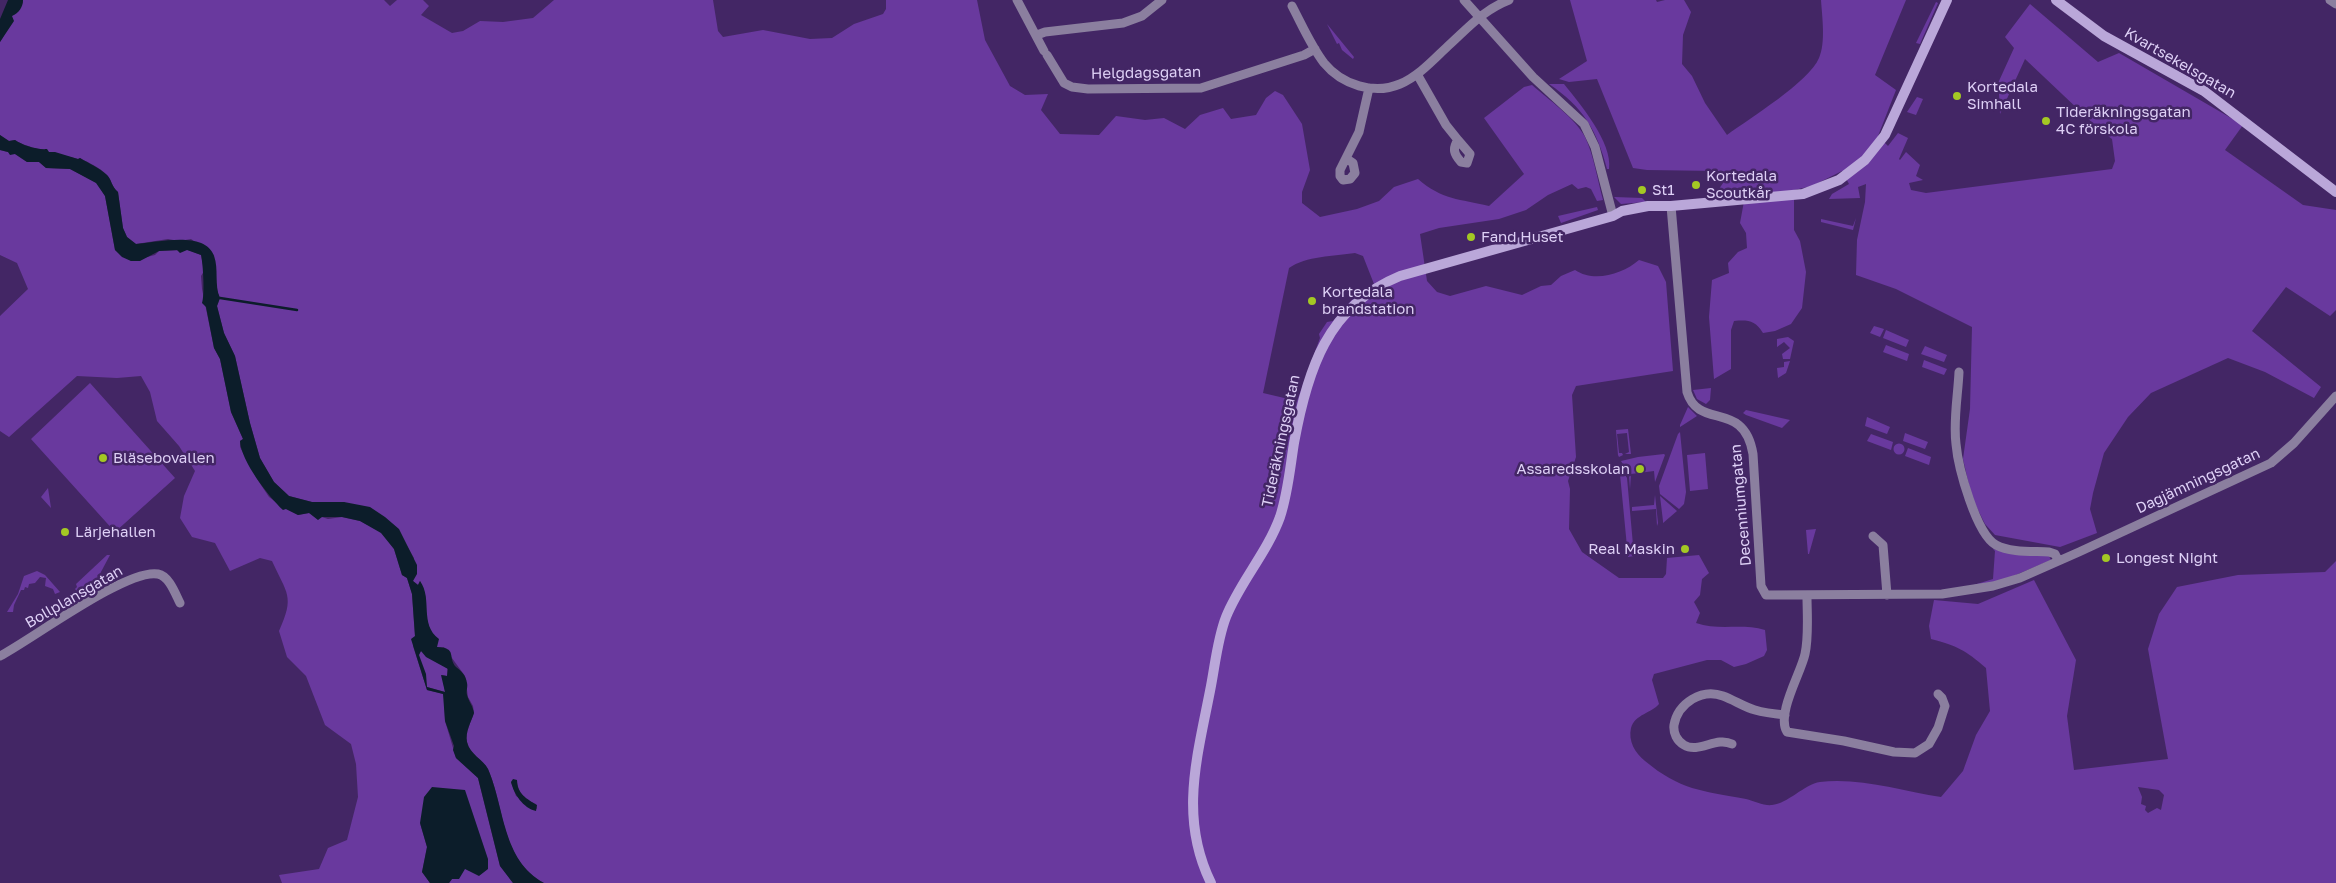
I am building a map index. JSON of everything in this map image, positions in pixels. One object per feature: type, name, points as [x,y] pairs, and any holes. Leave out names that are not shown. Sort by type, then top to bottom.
[{"type":"street","name":"Helgdagsgatan","points":[[1017,0],[1045,53],[1064,83],[1072,87],[1088,89],[1189,89],[1215,84],[1315,49]]},
{"type":"street","points":[[1037,35],[1044,32],[1123,23],[1142,16],[1162,0]]},
{"type":"street","points":[[1464,0],[1534,77],[1584,124],[1595,147],[1613,216]]},
{"type":"street","points":[[1292,6],[1315,49],[1326,64],[1348,82],[1369,88],[1394,86],[1417,74],[1479,16],[1509,0]]},
{"type":"street","name":"Tideräkningsgatan","points":[[1211,883],[1195,842],[1192,801],[1194,773],[1219,644],[1228,612],[1261,556],[1278,520],[1288,483],[1304,392],[1323,344],[1346,313],[1358,300],[1388,281],[1450,260],[1613,216],[1622,210],[1648,206],[1671,206],[1803,194],[1834,183],[1851,172],[1871,153],[1885,135],[1947,0]]},
{"type":"street","name":"Kvartsekelsgatan","points":[[2056,0],[2104,36],[2204,91],[2336,192]]},
{"type":"street","points":[[2330,0],[2336,4]]},
{"type":"street","points":[[1417,74],[1446,125],[1458,140]]},
{"type":"street","points":[[1347,159],[1359,132],[1369,88]]},
{"type":"street","name":"Decenniumgatan","points":[[1671,206],[1688,398],[1704,412],[1738,423],[1750,438],[1753,454],[1763,592],[1769,595],[1806,596],[1942,594],[1972,591],[2020,578],[2079,552]]},
{"type":"street","points":[[1959,372],[1955,444],[1966,487],[1980,524],[1995,545],[2009,549],[2049,552],[2055,554],[2058,560]]},
{"type":"street","name":"Dagjämningsgatan","points":[[2079,552],[2271,463],[2294,444],[2336,396]]},
{"type":"street","points":[[1873,536],[1883,545],[1887,595]]},
{"type":"street","name":"Bollplansgatan","points":[[0,656],[95,598],[144,574],[159,574],[167,579],[180,603]]},
{"type":"street","points":[[1806,596],[1805,654],[1785,715],[1785,727],[1789,733],[1844,740],[1894,752],[1911,754],[1923,749],[1936,735],[1945,706],[1938,694]]},
{"type":"street","points":[[1732,744],[1722,742],[1693,747],[1684,745],[1674,731],[1678,713],[1692,699],[1713,694],[1723,696],[1756,710],[1785,715]]},
{"type":"shaded area","points":[[23,0],[384,0],[390,6],[397,0],[423,0],[429,6],[421,15],[452,33],[463,31],[480,21],[503,22],[533,18],[554,0],[713,0],[718,31],[723,37],[763,30],[810,39],[832,38],[854,24],[883,14],[886,9],[886,0],[977,0],[985,40],[1010,86],[1025,95],[1048,94],[1041,110],[1060,134],[1099,135],[1116,116],[1145,120],[1164,118],[1185,129],[1200,115],[1223,108],[1231,119],[1256,115],[1266,98],[1275,91],[1283,95],[1302,124],[1310,170],[1302,192],[1302,203],[1320,217],[1357,209],[1379,201],[1394,187],[1418,179],[1443,195],[1489,206],[1524,174],[1484,118],[1524,87],[1532,85],[1581,130],[1591,152],[1603,200],[1597,201],[1591,189],[1586,187],[1578,189],[1572,184],[1548,195],[1526,210],[1499,219],[1439,228],[1420,234],[1427,281],[1437,292],[1450,296],[1486,286],[1522,295],[1541,286],[1551,285],[1561,276],[1575,270],[1591,276],[1599,276],[1617,273],[1639,260],[1658,266],[1666,282],[1673,371],[1576,386],[1572,395],[1576,457],[1568,481],[1570,489],[1569,529],[1582,552],[1619,578],[1663,578],[1666,574],[1667,558],[1699,555],[1709,573],[1702,579],[1700,595],[1694,602],[1700,613],[1696,623],[1765,630],[1767,650],[1764,656],[1746,664],[1734,667],[1721,660],[1707,660],[1654,674],[1652,680],[1659,704],[1633,723],[1630,733],[1631,742],[1641,758],[1658,771],[1681,784],[1766,805],[1778,804],[1808,786],[1820,782],[1835,781],[1880,785],[1941,797],[1963,771],[1976,735],[1990,711],[1986,668],[1961,649],[1931,639],[1929,626],[1934,600],[1978,604],[2034,580],[2076,660],[2067,716],[2074,770],[2168,759],[2148,649],[2159,614],[2177,587],[2238,575],[2325,572],[2336,561],[2336,883],[544,883],[530,873],[512,847],[488,769],[474,754],[467,742],[467,735],[474,713],[473,706],[468,697],[465,676],[444,647],[436,648],[426,617],[426,598],[420,581],[418,585],[413,581],[414,558],[407,546],[344,502],[312,502],[289,496],[274,482],[260,458],[235,356],[224,333],[217,306],[220,298],[217,291],[214,255],[191,239],[179,241],[168,239],[136,244],[127,237],[123,228],[118,192],[104,172],[80,158],[36,148],[15,140],[9,141],[0,135],[0,42],[12,16],[23,3]],"holes":[[[1355,253],[1363,256],[1374,284],[1358,293],[1333,321],[1327,322],[1319,334],[1320,338],[1297,401],[1263,393],[1289,268],[1312,259]],[[517,780],[518,788],[522,795],[528,801],[536,804],[537,809],[516,796],[511,782]],[[2138,787],[2159,790],[2164,795],[2161,810],[2157,808],[2148,813],[2145,810],[2146,806],[2141,804],[2142,797]]]},
{"type":"shaded area","points":[[1570,0],[1656,0],[1657,2],[1684,0],[1691,12],[1683,35],[1682,64],[1692,76],[1705,103],[1727,135],[1792,88],[1813,68],[1819,58],[1822,45],[1821,0],[1906,0],[1875,75],[1896,90],[1878,136],[1888,146],[1898,133],[1908,138],[1899,159],[1906,152],[1920,165],[1916,176],[1923,180],[1909,183],[1911,190],[1926,193],[2112,169],[2115,161],[2112,139],[2025,59],[2000,114],[1999,93],[1994,92],[2014,48],[2005,37],[2030,4],[2098,62],[2119,53],[2243,125],[2225,150],[2303,205],[2336,210],[2336,310],[2330,316],[2286,287],[2252,331],[2321,387],[2314,398],[2265,372],[2228,358],[2151,393],[2128,417],[2104,453],[2093,493],[2090,509],[2097,533],[2060,547],[1995,535],[1985,524],[1972,498],[1963,459],[1970,409],[1972,327],[1896,289],[1856,275],[1857,240],[1865,202],[1866,184],[1858,187],[1860,198],[1829,199],[1832,194],[1849,184],[1842,171],[1812,186],[1794,190],[1794,230],[1800,241],[1806,272],[1802,308],[1791,324],[1775,331],[1763,333],[1754,323],[1734,321],[1731,330],[1731,369],[1714,379],[1709,317],[1712,280],[1729,273],[1728,263],[1738,252],[1747,248],[1746,233],[1740,223],[1745,196],[1727,195],[1719,189],[1723,183],[1718,171],[1647,170],[1633,168],[1597,79],[1569,82],[1559,79],[1587,61]]},
{"type":"shaded area","points":[[1936,2],[1938,3],[1920,44],[1916,43]]},
{"type":"shaded area","points":[[1327,24],[1354,57],[1353,59],[1342,50],[1339,43],[1337,44]]},
{"type":"shaded area","points":[[1549,84],[1564,84],[1594,124],[1606,148],[1609,169],[1607,169],[1598,142],[1587,120],[1571,101]]},
{"type":"shaded area","points":[[1917,97],[1923,99],[1916,115],[1907,112]]},
{"type":"shaded area","points":[[0,150],[15,154],[27,162],[39,162],[46,168],[70,169],[97,183],[105,196],[115,250],[131,261],[155,255],[159,251],[188,250],[201,255],[204,271],[201,276],[202,289],[214,348],[220,359],[231,412],[243,439],[240,441],[240,447],[269,497],[286,509],[298,515],[309,513],[328,519],[342,517],[360,521],[381,532],[394,549],[402,575],[407,578],[412,594],[415,637],[413,646],[427,690],[444,694],[445,721],[456,758],[478,778],[500,866],[513,883],[449,883],[452,879],[420,823],[427,847],[422,872],[430,883],[282,883],[279,875],[319,869],[328,848],[347,840],[358,797],[356,764],[351,744],[325,725],[306,676],[287,657],[279,631],[287,610],[287,595],[272,561],[260,558],[230,571],[215,543],[192,537],[180,518],[184,496],[195,471],[179,446],[157,421],[150,392],[141,376],[117,378],[77,376],[9,437],[0,431],[0,316],[28,289],[17,263],[0,255]]},
{"type":"shaded area","points":[[1614,197],[1642,198],[1646,202],[1621,204]]},
{"type":"shaded area","points":[[1597,207],[1598,210],[1561,223],[1558,216]]},
{"type":"shaded area","points":[[1856,218],[1853,230],[1821,222],[1821,219],[1853,226]]},
{"type":"shaded area","points":[[1874,326],[1884,329],[1880,337],[1870,333]]},
{"type":"shaded area","points":[[1886,330],[1909,340],[1906,347],[1883,338]]},
{"type":"shaded area","points":[[1788,337],[1794,341],[1790,359],[1783,359],[1782,354],[1790,348],[1784,342],[1777,347],[1777,339]]},
{"type":"shaded area","points":[[1886,345],[1909,354],[1907,361],[1883,352]]},
{"type":"shaded area","points":[[1925,346],[1947,355],[1944,362],[1921,354]]},
{"type":"shaded area","points":[[1924,360],[1947,369],[1944,375],[1922,367]]},
{"type":"shaded area","points":[[1790,361],[1786,373],[1778,378],[1777,368],[1784,367],[1784,362]]},
{"type":"shaded area","name":"Bläsebovallen","points":[[90,383],[175,478],[115,532],[31,439]]},
{"type":"shaded area","points":[[1711,388],[1710,400],[1706,404],[1697,399],[1693,390]]},
{"type":"shaded area","points":[[1688,407],[1697,416],[1680,427],[1680,425]]},
{"type":"shaded area","points":[[1746,410],[1790,420],[1782,428],[1746,415],[1743,413]]},
{"type":"shaded area","points":[[1867,417],[1890,427],[1887,434],[1865,426]]},
{"type":"shaded area","points":[[1628,429],[1631,454],[1625,454],[1629,452],[1627,433],[1617,434],[1619,453],[1623,455],[1619,457],[1616,430]]},
{"type":"shaded area","points":[[1680,432],[1686,492],[1684,504],[1679,509],[1660,494],[1659,486]]},
{"type":"shaded area","points":[[1905,433],[1928,442],[1925,449],[1903,441]]},
{"type":"shaded area","points":[[1871,434],[1893,442],[1891,450],[1867,441]]},
{"type":"shaded area","points":[[1899,443],[1905,449],[1899,455],[1893,449]]},
{"type":"shaded area","points":[[1908,448],[1931,457],[1929,465],[1905,456]]},
{"type":"shaded area","points":[[1705,453],[1708,489],[1690,491],[1687,455]]},
{"type":"shaded area","points":[[1664,454],[1655,482],[1654,471],[1631,474],[1630,489],[1629,475],[1621,461]]},
{"type":"shaded area","points":[[1619,464],[1627,478],[1634,556],[1628,557]]},
{"type":"shaded area","points":[[48,488],[51,508],[41,497]]},
{"type":"shaded area","points":[[1655,495],[1658,523],[1657,526],[1656,509],[1632,511],[1632,507],[1654,505]]},
{"type":"shaded area","points":[[1660,496],[1677,511],[1663,523],[1663,521]]},
{"type":"shaded area","points":[[1816,529],[1809,554],[1808,554],[1806,530]]},
{"type":"shaded area","points":[[1993,549],[2013,554],[2049,556],[2051,560],[1999,582],[1964,588],[1993,579],[1995,551]]},
{"type":"shaded area","points":[[107,555],[110,555],[94,585],[82,597],[75,589],[77,587],[76,584]]},
{"type":"shaded area","points":[[37,571],[45,575],[60,592],[55,594],[53,589],[45,586],[46,578],[40,577],[35,583],[29,584],[28,588],[25,587],[24,590],[21,590],[13,612],[7,612],[18,594],[24,576]]},
{"type":"shaded area","points":[[421,651],[447,668],[447,676],[442,675],[445,692],[427,687],[418,655]]},
{"type":"water","points":[[8,0],[23,0],[23,3],[19,11],[12,16],[14,21],[0,42],[0,19]]},
{"type":"water","points":[[0,135],[9,141],[15,140],[30,147],[47,149],[49,152],[80,158],[100,170],[109,177],[118,192],[123,228],[127,237],[136,244],[179,240],[201,243],[209,248],[214,256],[216,266],[217,288],[220,298],[217,306],[224,333],[235,356],[260,458],[274,482],[289,496],[312,502],[344,502],[370,507],[399,529],[417,565],[417,574],[413,581],[418,585],[420,581],[424,588],[429,626],[439,639],[437,647],[450,651],[453,663],[466,680],[467,695],[474,713],[467,735],[467,742],[474,754],[488,769],[512,847],[530,873],[544,883],[513,883],[500,866],[478,778],[456,758],[453,750],[454,746],[445,721],[443,694],[427,690],[411,639],[415,636],[412,594],[407,578],[402,575],[394,549],[381,533],[360,521],[342,517],[322,517],[318,520],[309,513],[298,515],[286,509],[283,510],[270,496],[250,468],[240,441],[243,439],[231,412],[220,359],[214,348],[206,307],[202,303],[201,255],[187,250],[180,253],[177,250],[159,251],[140,261],[131,261],[122,257],[115,250],[105,196],[96,183],[70,169],[46,168],[39,162],[27,162],[15,154],[10,155],[8,152],[0,150]],"holes":[[[421,651],[426,657],[448,669],[447,676],[441,675],[445,692],[427,687],[426,674],[419,655]]]},
{"type":"water","points":[[513,779],[517,780],[517,785],[523,796],[537,805],[536,811],[527,807],[517,796],[512,787],[511,782]]},
{"type":"water","points":[[432,787],[465,790],[488,859],[488,869],[479,876],[465,869],[459,879],[452,879],[449,883],[430,883],[422,872],[427,847],[420,823],[424,797]]},
{"type":"waterway","points":[[220,298],[297,310]]},
{"type":"place","name":"Kortedala Simhall","points":[[1957,96]]},
{"type":"place","name":"Tideräkningsgatan 4C förskola","points":[[2046,121]]},
{"type":"place","name":"Kortedala Scoutkår","points":[[1696,185]]},
{"type":"place","name":"St1","points":[[1642,190]]},
{"type":"place","name":"Fand Huset","points":[[1471,237]]},
{"type":"place","name":"Kortedala brandstation","points":[[1312,301]]},
{"type":"place","name":"Bläsebovallen","points":[[103,458]]},
{"type":"place","name":"Assaredsskolan","points":[[1640,469]]},
{"type":"place","name":"Lärjehallen","points":[[65,532]]},
{"type":"place","name":"Real Maskin","points":[[1685,549]]},
{"type":"place","name":"Longest Night","points":[[2106,558]]}]
